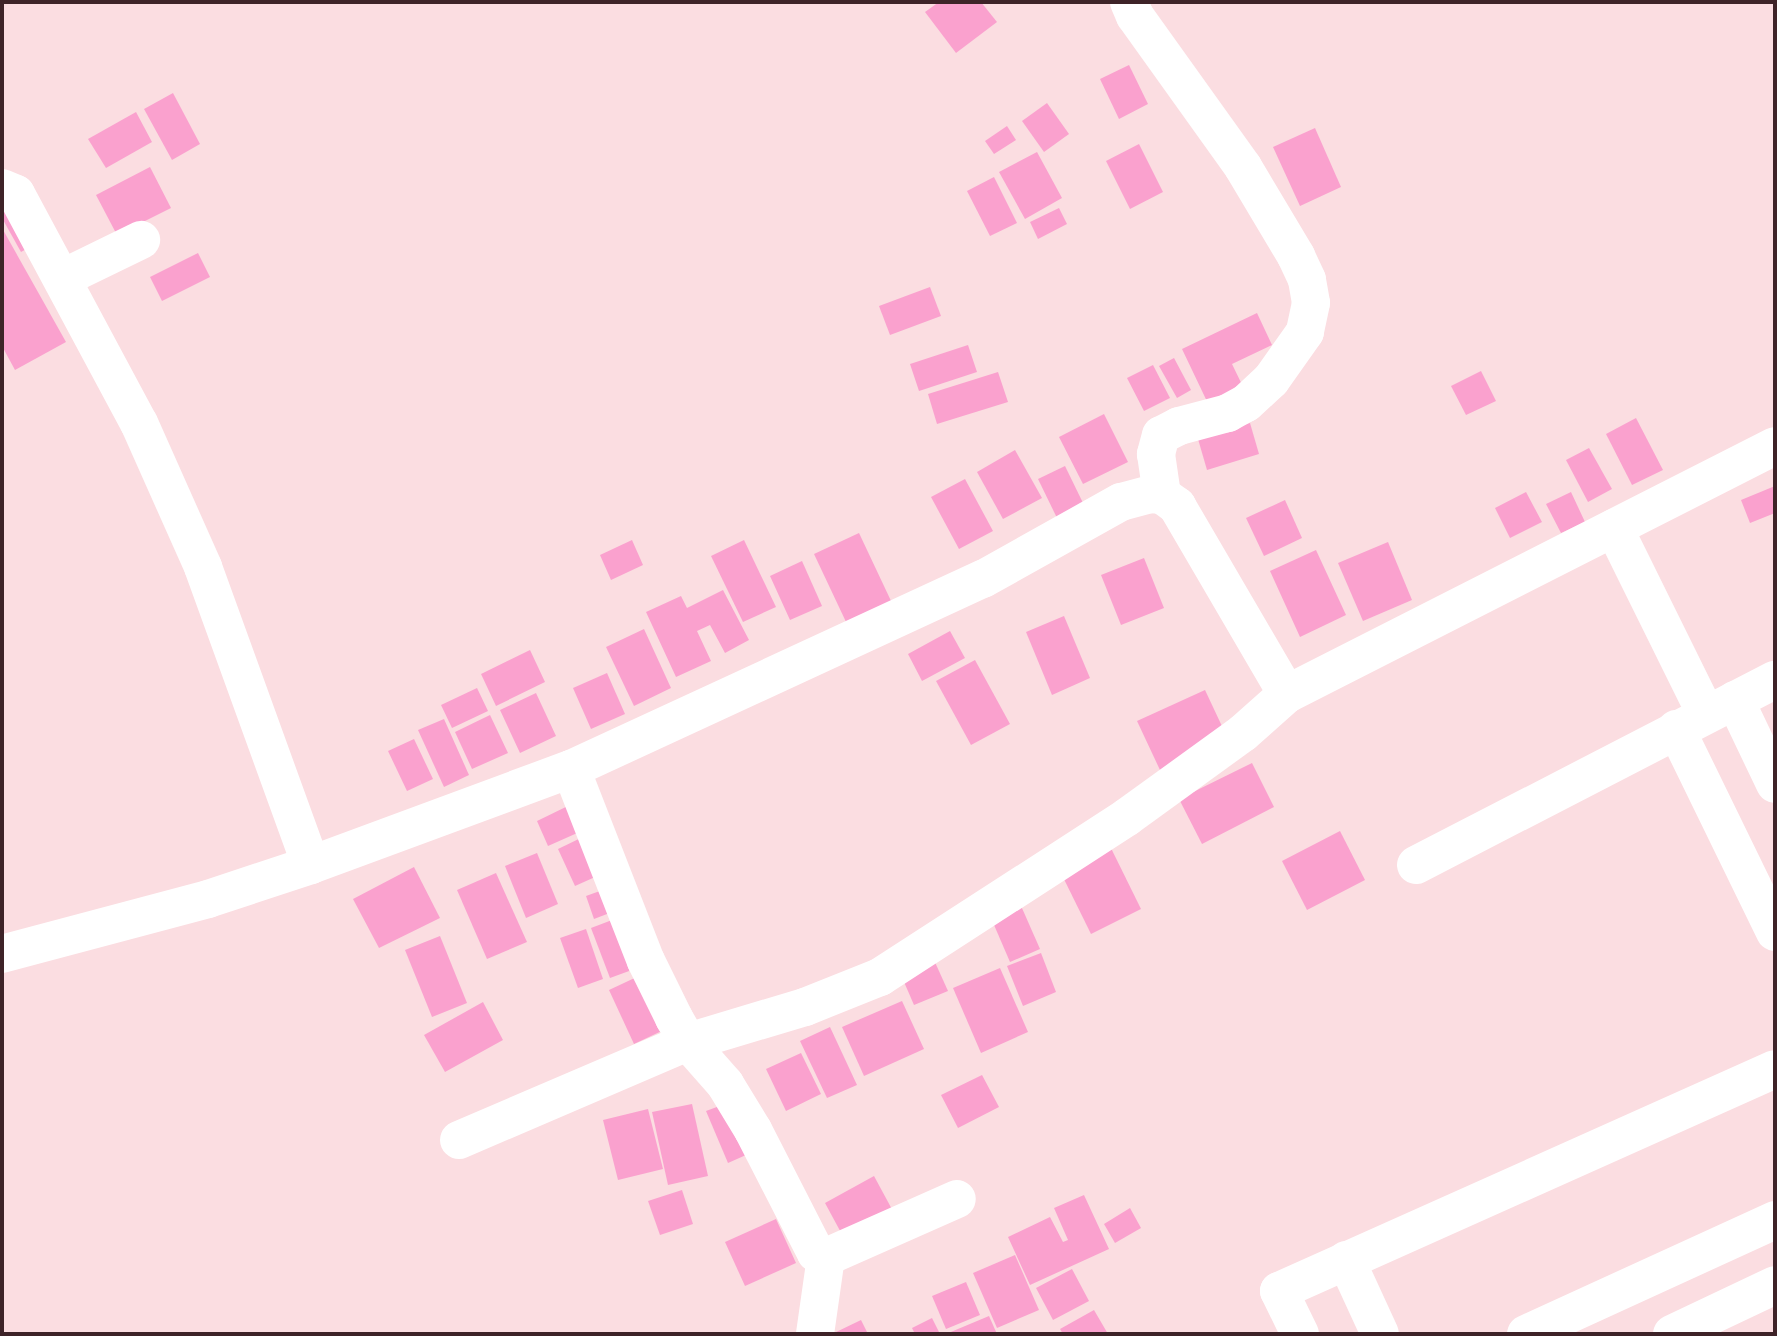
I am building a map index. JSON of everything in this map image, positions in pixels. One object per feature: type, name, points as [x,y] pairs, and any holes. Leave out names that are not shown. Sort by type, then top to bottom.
[{"type":"street","points":[[1129,2],[1135,16],[1243,167],[1296,256],[1307,280],[1311,303],[1304,332],[1271,380],[1246,403],[1228,413],[1179,426],[1161,435],[1156,454],[1162,495]]},
{"type":"street","points":[[2,188],[16,194],[139,423],[203,567],[311,865]]},
{"type":"street","points":[[63,278],[141,240]]},
{"type":"street","points":[[459,1140],[688,1042],[805,1007],[880,977],[1126,817],[1243,733],[1287,694],[1775,446]]},
{"type":"street","points":[[2,954],[208,898],[311,865],[571,769],[983,579],[1121,502],[1150,494],[1162,495],[1177,506],[1287,694]]},
{"type":"street","points":[[1614,528],[1706,714],[1775,932]]},
{"type":"street","points":[[1416,865],[1775,680]]},
{"type":"street","points":[[1706,714],[1775,784]]},
{"type":"street","points":[[571,769],[646,961],[688,1042],[725,1083],[753,1130],[813,1249],[820,1256],[826,1257],[957,1199]]},
{"type":"street","points":[[1300,1334],[1279,1291],[1775,1069]]},
{"type":"street","points":[[1525,1334],[1775,1220]]},
{"type":"street","points":[[815,1334],[826,1257]]},
{"type":"street","points":[[1346,1260],[1380,1334]]},
{"type":"street","points":[[1672,1334],[1775,1285]]},
{"type":"building","points":[[939,2],[981,2],[997,22],[956,53],[925,12]]},
{"type":"building","points":[[1129,65],[1148,104],[1119,119],[1100,79]]},
{"type":"building","points":[[173,93],[200,144],[172,160],[144,109]]},
{"type":"building","points":[[1047,103],[1069,134],[1044,152],[1022,121]]},
{"type":"building","points":[[136,112],[152,142],[106,168],[88,139]]},
{"type":"building","points":[[1007,126],[1016,140],[994,154],[985,141]]},
{"type":"building","points":[[1315,128],[1341,187],[1300,206],[1273,147]]},
{"type":"building","points":[[1139,144],[1163,192],[1130,209],[1106,161]]},
{"type":"building","points":[[1037,152],[1062,198],[1025,219],[999,172]]},
{"type":"building","points":[[150,167],[171,208],[117,235],[96,195]]},
{"type":"building","points":[[994,177],[1017,223],[990,236],[967,191]]},
{"type":"building","points":[[2,208],[39,242],[21,252],[2,218]]},
{"type":"building","points":[[1059,208],[1067,224],[1038,239],[1030,222]]},
{"type":"building","points":[[2,228],[66,342],[15,370],[2,346]]},
{"type":"building","points":[[198,253],[210,277],[162,301],[150,277]]},
{"type":"building","points":[[930,287],[941,316],[890,335],[879,306]]},
{"type":"building","points":[[1257,313],[1272,345],[1232,364],[1248,397],[1213,414],[1182,349]]},
{"type":"building","points":[[968,345],[977,372],[919,391],[910,364]]},
{"type":"building","points":[[1174,358],[1191,390],[1177,398],[1159,366]]},
{"type":"building","points":[[1153,365],[1170,398],[1144,411],[1127,378]]},
{"type":"building","points":[[1481,371],[1496,401],[1466,415],[1451,386]]},
{"type":"building","points":[[998,372],[1008,402],[937,424],[928,394]]},
{"type":"building","points":[[1104,414],[1128,462],[1083,484],[1059,437]]},
{"type":"building","points":[[1636,418],[1663,470],[1632,485],[1606,434]]},
{"type":"building","points":[[1250,423],[1259,454],[1207,470],[1198,439]]},
{"type":"building","points":[[1589,448],[1612,489],[1588,502],[1566,460]]},
{"type":"building","points":[[1015,450],[1042,498],[1003,519],[977,472]]},
{"type":"building","points":[[1065,466],[1084,505],[1057,518],[1038,479]]},
{"type":"building","points":[[965,479],[993,531],[959,549],[931,497]]},
{"type":"building","points":[[1775,486],[1775,513],[1750,523],[1741,500]]},
{"type":"building","points":[[1526,492],[1542,522],[1510,538],[1495,508]]},
{"type":"building","points":[[1571,492],[1585,522],[1561,533],[1546,504]]},
{"type":"building","points":[[1285,500],[1302,538],[1264,556],[1246,518]]},
{"type":"building","points":[[859,533],[892,603],[847,624],[814,554]]},
{"type":"building","points":[[632,540],[643,565],[611,580],[600,555]]},
{"type":"building","points":[[744,540],[776,607],[743,622],[711,556]]},
{"type":"building","points":[[1388,542],[1412,600],[1363,621],[1338,563]]},
{"type":"building","points":[[1316,550],[1346,615],[1300,637],[1270,571]]},
{"type":"building","points":[[1144,558],[1164,608],[1121,625],[1101,575]]},
{"type":"building","points":[[802,561],[822,606],[790,620],[770,576]]},
{"type":"building","points":[[723,590],[749,640],[725,653],[710,625],[697,631],[711,661],[676,677],[646,612],[681,596],[687,608]]},
{"type":"building","points":[[1064,616],[1090,678],[1052,695],[1026,632]]},
{"type":"building","points":[[644,629],[671,688],[634,706],[606,647]]},
{"type":"building","points":[[950,631],[965,658],[922,681],[908,654]]},
{"type":"building","points":[[530,650],[545,682],[496,706],[481,674]]},
{"type":"building","points":[[975,660],[1010,724],[971,745],[936,681]]},
{"type":"building","points":[[607,673],[625,714],[591,729],[573,688]]},
{"type":"building","points":[[477,688],[488,711],[452,728],[441,705]]},
{"type":"building","points":[[1205,690],[1228,739],[1160,770],[1137,721]]},
{"type":"building","points":[[536,693],[556,736],[520,753],[500,710]]},
{"type":"building","points":[[490,715],[508,753],[472,769],[455,732]]},
{"type":"building","points":[[444,719],[469,775],[444,787],[418,730]]},
{"type":"building","points":[[414,739],[433,779],[407,791],[388,751]]},
{"type":"building","points":[[1252,763],[1274,807],[1202,844],[1179,799]]},
{"type":"building","points":[[572,804],[584,830],[548,846],[537,821]]},
{"type":"building","points":[[1340,831],[1365,880],[1307,910],[1282,861]]},
{"type":"building","points":[[587,835],[604,873],[575,886],[558,849]]},
{"type":"building","points":[[1107,840],[1141,909],[1091,934],[1057,865]]},
{"type":"building","points":[[537,853],[558,904],[526,918],[505,866]]},
{"type":"building","points":[[414,867],[440,918],[379,948],[353,899]]},
{"type":"building","points":[[496,873],[527,942],[487,959],[457,890]]},
{"type":"building","points":[[611,887],[620,909],[594,919],[586,896]]},
{"type":"building","points":[[1018,899],[1040,949],[1010,962],[988,911]]},
{"type":"building","points":[[620,917],[640,967],[610,978],[591,928]]},
{"type":"building","points":[[586,929],[603,979],[578,988],[560,938]]},
{"type":"building","points":[[440,936],[467,1003],[432,1017],[405,950]]},
{"type":"building","points":[[1041,953],[1056,992],[1023,1006],[1007,966]]},
{"type":"building","points":[[934,960],[948,991],[914,1005],[901,975]]},
{"type":"building","points":[[1000,968],[1028,1032],[981,1053],[953,988]]},
{"type":"building","points":[[641,975],[666,1029],[634,1044],[609,990]]},
{"type":"building","points":[[902,1001],[924,1049],[864,1076],[842,1027]]},
{"type":"building","points":[[483,1002],[503,1040],[445,1072],[424,1035]]},
{"type":"building","points":[[830,1027],[857,1085],[827,1098],[800,1041]]},
{"type":"building","points":[[801,1053],[821,1094],[786,1111],[766,1069]]},
{"type":"building","points":[[982,1075],[999,1107],[958,1128],[941,1095]]},
{"type":"building","points":[[692,1104],[708,1176],[668,1185],[652,1112]]},
{"type":"building","points":[[725,1104],[746,1155],[728,1163],[706,1111]]},
{"type":"building","points":[[648,1109],[663,1169],[618,1180],[603,1120]]},
{"type":"building","points":[[874,1176],[894,1213],[845,1240],[825,1203]]},
{"type":"building","points":[[682,1190],[693,1224],[660,1235],[648,1201]]},
{"type":"building","points":[[1084,1195],[1109,1249],[1030,1285],[1008,1237],[1050,1217],[1063,1242],[1068,1240],[1054,1208]]},
{"type":"building","points":[[1130,1208],[1141,1228],[1115,1243],[1104,1224]]},
{"type":"building","points":[[776,1219],[796,1263],[745,1286],[725,1242]]},
{"type":"building","points":[[1015,1255],[1039,1310],[997,1328],[973,1273]]},
{"type":"building","points":[[1072,1269],[1089,1301],[1053,1320],[1036,1288]]},
{"type":"building","points":[[966,1282],[980,1315],[946,1329],[932,1296]]},
{"type":"building","points":[[1094,1310],[1108,1334],[1063,1334],[1060,1329]]},
{"type":"building","points":[[989,1316],[997,1334],[946,1334]]},
{"type":"building","points":[[932,1318],[940,1334],[915,1334],[912,1328]]},
{"type":"building","points":[[861,1320],[868,1334],[832,1334]]}]
